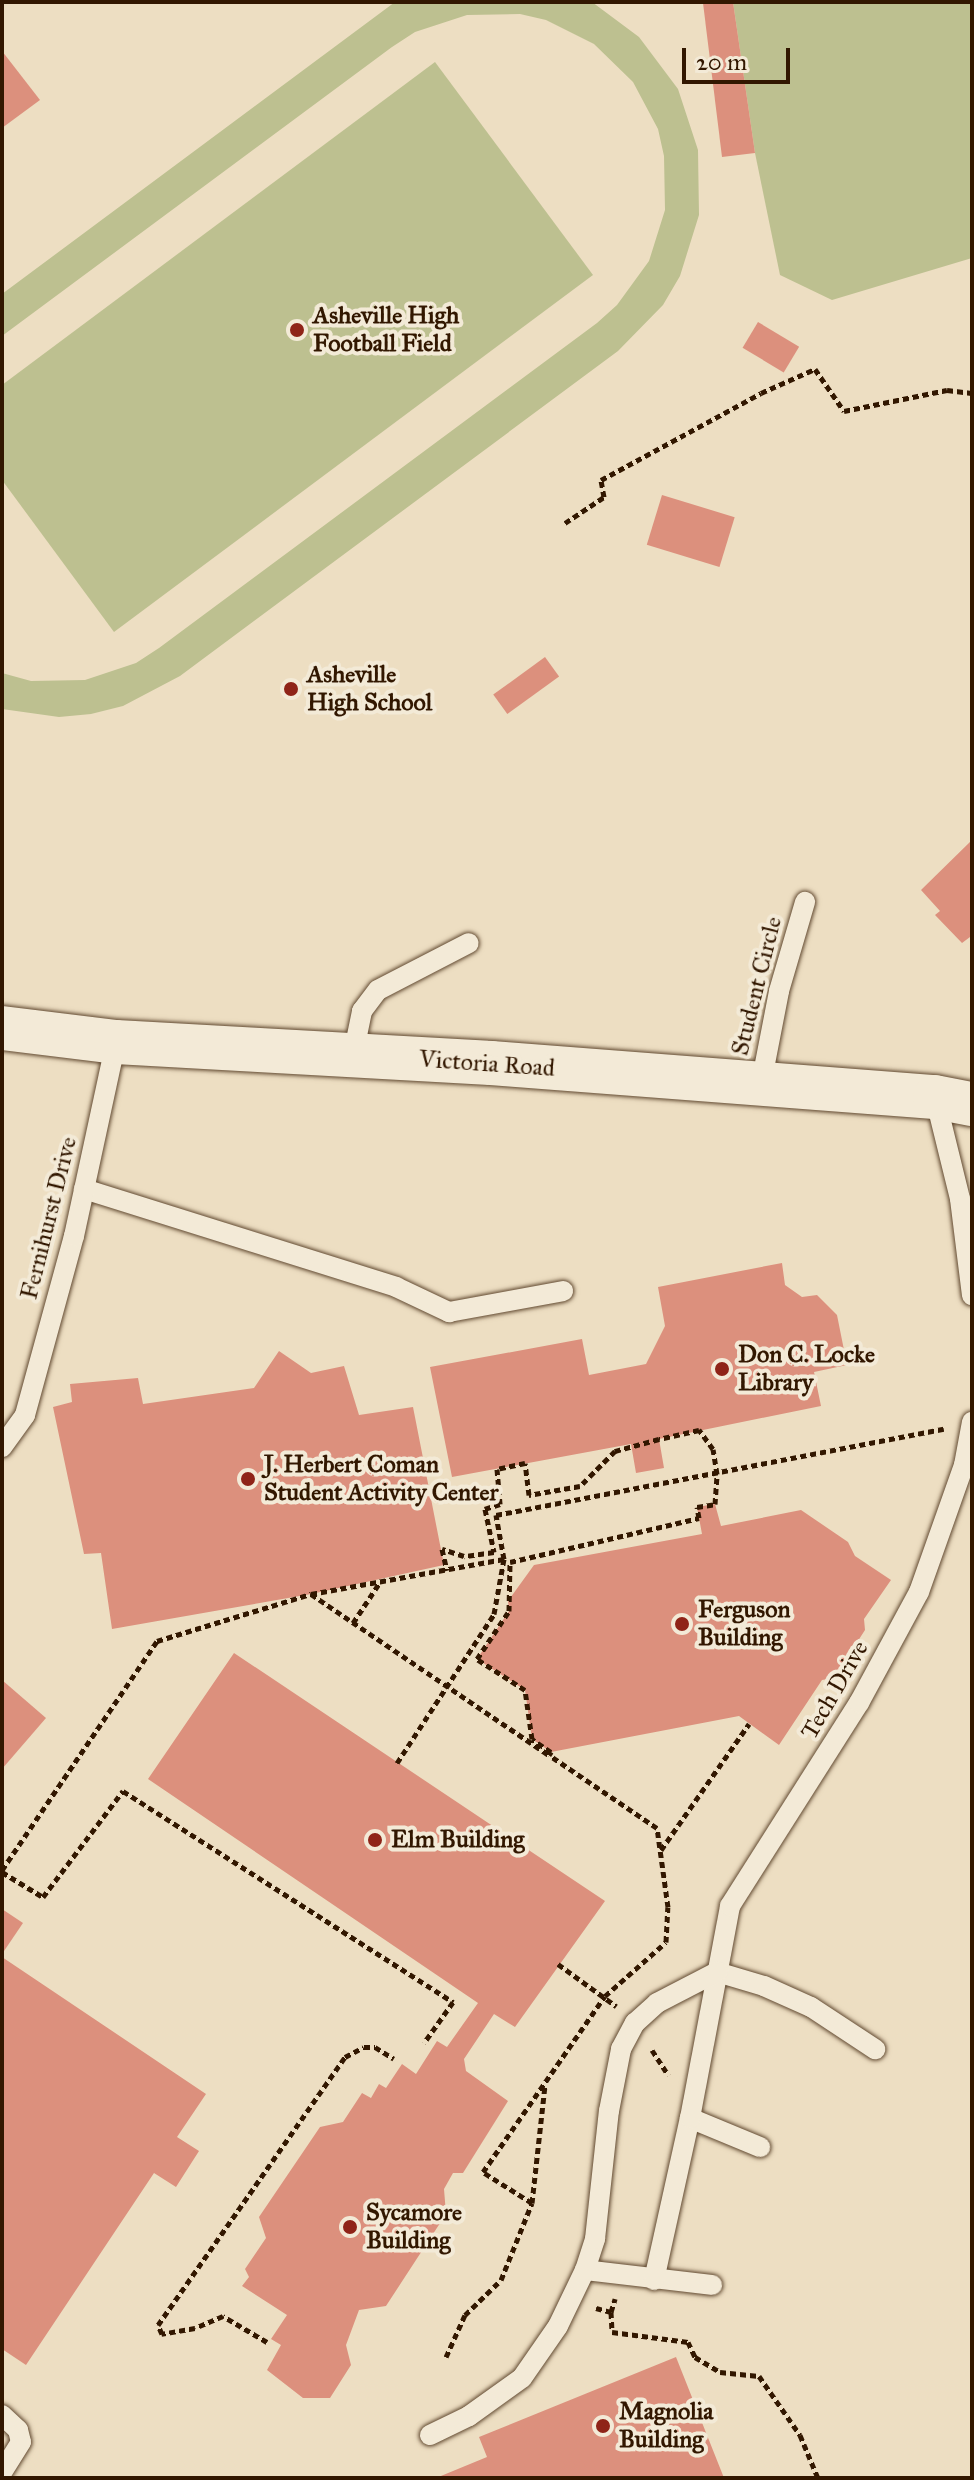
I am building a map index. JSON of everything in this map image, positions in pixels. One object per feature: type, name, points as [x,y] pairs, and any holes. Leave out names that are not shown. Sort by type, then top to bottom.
[{"type":"street","name":"Victoria Road","points":[[2,1028],[116,1042],[353,1055],[761,1084],[960,1105]]},
{"type":"lane","name":"Student Circle","points":[[761,1084],[779,991],[805,902]]},
{"type":"lane","points":[[353,1055],[362,1011],[378,990],[469,943]]},
{"type":"lane","name":"Fernihurst Drive","points":[[2,1447],[25,1415],[84,1189],[116,1042]]},
{"type":"lane","points":[[960,1105],[960,1199],[972,1295]]},
{"type":"lane","points":[[84,1189],[396,1287],[449,1312],[563,1291]]},
{"type":"lane","name":"Tech Drive","points":[[654,2280],[690,2118],[730,1906],[859,1703],[919,1592],[964,1465],[972,1422]]},
{"type":"lane","points":[[430,2435],[469,2416],[522,2378],[558,2326],[585,2270],[601,2201],[609,2111],[621,2049],[635,2023],[657,2003],[717,1972],[764,1986],[811,2007],[875,2049]]},
{"type":"lane","points":[[690,2118],[760,2147]]},
{"type":"lane","points":[[585,2270],[712,2285]]},
{"type":"lane","points":[[2,2415],[18,2430],[21,2442],[2,2473]]},
{"type":"path","points":[[565,523],[604,497],[601,480],[761,393],[815,369],[844,411],[947,390],[972,393]]},
{"type":"path","points":[[397,1763],[494,1614],[504,1559],[496,1515],[950,1428]]},
{"type":"path","points":[[447,1570],[442,1549],[464,1556],[494,1552],[485,1509],[500,1504],[497,1469],[525,1463],[529,1495],[580,1486],[615,1451],[699,1430],[713,1449],[717,1474],[715,1504],[697,1507],[699,1518],[510,1562],[509,1611],[477,1659],[525,1690],[532,1739],[551,1752],[549,1755]]},
{"type":"path","points":[[424,2043],[453,2002],[123,1791],[43,1897],[2,1871],[157,1641],[311,1594],[504,1559]]},
{"type":"path","points":[[353,1623],[380,1582]]},
{"type":"path","points":[[311,1594],[657,1828],[668,1907],[666,1942],[605,1996],[483,2172],[532,2203]]},
{"type":"path","points":[[660,1851],[749,1724]]},
{"type":"path","points":[[267,2342],[223,2316],[195,2328],[162,2334],[158,2325],[345,2057],[364,2047],[375,2047],[394,2059]]},
{"type":"path","points":[[446,2357],[465,2315],[501,2280],[532,2203],[545,2083]]},
{"type":"path","points":[[611,2312],[612,2332],[688,2342],[695,2357],[720,2372],[759,2376],[800,2435],[818,2478]]},
{"type":"green space","points":[[395,2],[592,2],[639,37],[678,89],[698,150],[699,215],[680,276],[663,305],[618,351],[180,676],[123,706],[91,714],[59,717],[2,709],[2,673],[31,681],[85,680],[136,663],[159,648],[597,323],[617,305],[649,261],[665,210],[664,156],[658,129],[633,82],[594,44],[546,20],[520,14],[467,15],[415,32],[392,47],[2,336],[2,294]]},
{"type":"green space","points":[[733,2],[972,2],[972,258],[832,300],[780,275],[755,153]]},
{"type":"green space","name":"Asheville High Football Field","points":[[435,62],[593,275],[114,632],[2,480],[2,385]]},
{"type":"building","points":[[733,2],[755,153],[722,157],[703,3]]},
{"type":"building","points":[[2,51],[40,100],[2,128]]},
{"type":"building","points":[[758,322],[799,347],[784,372],[743,348]]},
{"type":"building","points":[[662,495],[735,517],[719,567],[647,545]]},
{"type":"building","points":[[545,657],[559,676],[507,714],[493,695]]},
{"type":"building","points":[[972,840],[972,940],[970,937],[962,943],[935,915],[940,911],[921,890]]},
{"type":"building","name":"Don C. Locke Library","points":[[782,1263],[785,1285],[802,1297],[817,1295],[837,1315],[847,1365],[814,1372],[821,1406],[659,1439],[664,1468],[636,1473],[631,1444],[452,1477],[430,1367],[582,1339],[589,1375],[646,1364],[665,1326],[658,1287]]},
{"type":"building","name":"J. Herbert Coman Student Activity Center","points":[[279,1351],[311,1373],[344,1366],[359,1415],[413,1407],[444,1565],[311,1594],[112,1629],[101,1553],[84,1554],[53,1407],[72,1402],[70,1384],[138,1378],[143,1404],[254,1388]]},
{"type":"building","name":"Ferguson Building","points":[[715,1504],[721,1526],[801,1510],[848,1542],[855,1556],[891,1580],[864,1619],[865,1630],[834,1678],[822,1680],[779,1745],[739,1716],[551,1752],[532,1739],[525,1690],[477,1659],[509,1611],[508,1601],[534,1565],[702,1534],[697,1507]]},
{"type":"building","name":"Elm Building","points":[[234,1653],[605,1901],[515,2027],[494,2014],[464,2059],[466,2071],[508,2101],[463,2173],[453,2173],[444,2189],[446,2214],[386,2306],[359,2310],[346,2345],[351,2365],[330,2398],[303,2398],[267,2370],[281,2345],[271,2339],[287,2315],[242,2286],[249,2277],[245,2269],[266,2238],[259,2217],[320,2127],[343,2122],[362,2093],[371,2098],[379,2084],[386,2088],[402,2064],[416,2074],[437,2041],[447,2047],[478,2003],[148,1779]]},
{"type":"building","points":[[2,1680],[46,1718],[2,1769]]},
{"type":"building","points":[[2,1909],[23,1923],[2,1954]]},
{"type":"building","points":[[2,1957],[206,2094],[177,2137],[199,2151],[176,2187],[154,2173],[26,2365],[2,2349]]},
{"type":"building","name":"Magnolia Building","points":[[676,2357],[724,2478],[436,2478],[487,2457],[479,2437]]},
{"type":"place","name":"Asheville High Football Field","points":[[297,330]]},
{"type":"place","name":"Asheville High School","points":[[291,689]]},
{"type":"place","name":"Don C. Locke Library","points":[[722,1369]]},
{"type":"place","name":"J. Herbert Coman Student Activity Center","points":[[248,1479]]},
{"type":"place","name":"Ferguson Building","points":[[682,1624]]},
{"type":"place","name":"Elm Building","points":[[375,1840]]},
{"type":"place","name":"Sycamore Building","points":[[350,2227]]},
{"type":"place","name":"Magnolia Building","points":[[603,2426]]}]
